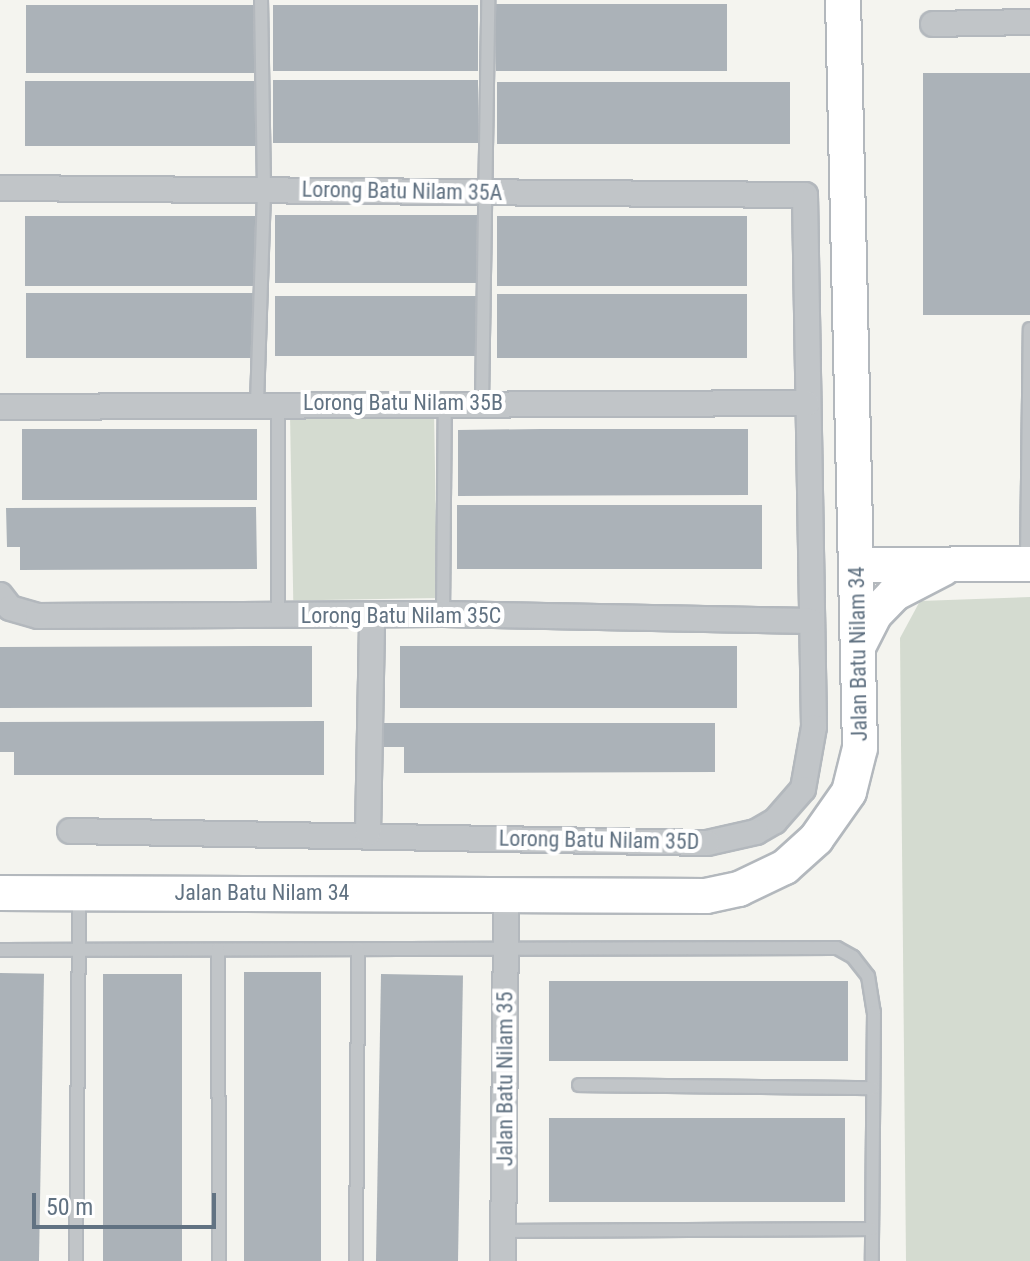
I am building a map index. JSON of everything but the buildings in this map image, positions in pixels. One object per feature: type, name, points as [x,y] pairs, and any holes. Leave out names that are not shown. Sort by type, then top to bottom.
[{"type":"street","name":"Jalan Batu Nilam 34","points":[[0,893],[706,896],[739,889],[785,867],[836,817],[849,792],[860,748],[857,489],[843,3]]},
{"type":"street","points":[[933,24],[1030,22]]},
{"type":"street","name":"Lorong Batu Nilam 35A","points":[[0,188],[805,195]]},
{"type":"street","name":"Lorong Batu Nilam 35D","points":[[70,831],[368,833],[707,843],[756,832],[792,805],[810,764],[805,195]]},
{"type":"street","name":"Lorong Batu Nilam 35B","points":[[0,407],[268,403],[807,403]]},
{"type":"street","points":[[857,489],[872,525],[888,541],[952,564]]},
{"type":"street","points":[[859,646],[874,615],[894,594],[952,564]]},
{"type":"street","points":[[858,565],[1029,564]]},
{"type":"street","name":"Lorong Batu Nilam 35C","points":[[0,595],[10,608],[38,616],[372,617],[443,614],[811,621]]},
{"type":"street","points":[[368,833],[372,617]]},
{"type":"street","name":"Jalan Batu Nilam 35","points":[[503,1261],[506,897]]},
{"type":"lane","points":[[261,0],[268,403],[278,616]]},
{"type":"lane","points":[[482,403],[488,192],[488,0]]},
{"type":"lane","points":[[1029,564],[1030,329]]},
{"type":"lane","points":[[443,614],[445,403]]},
{"type":"lane","points":[[76,1261],[79,893]]},
{"type":"lane","points":[[0,950],[837,948],[853,957],[868,976],[874,1012],[872,1261]]},
{"type":"lane","points":[[356,1261],[358,949]]},
{"type":"lane","points":[[218,950],[219,1261]]},
{"type":"lane","points":[[579,1085],[873,1088]]},
{"type":"lane","points":[[504,1231],[871,1229]]},
{"type":"shaded area","points":[[434,412],[437,598],[293,600],[290,415]]},
{"type":"shaded area","points":[[1030,597],[1030,1261],[906,1261],[900,638],[920,601]]}]
